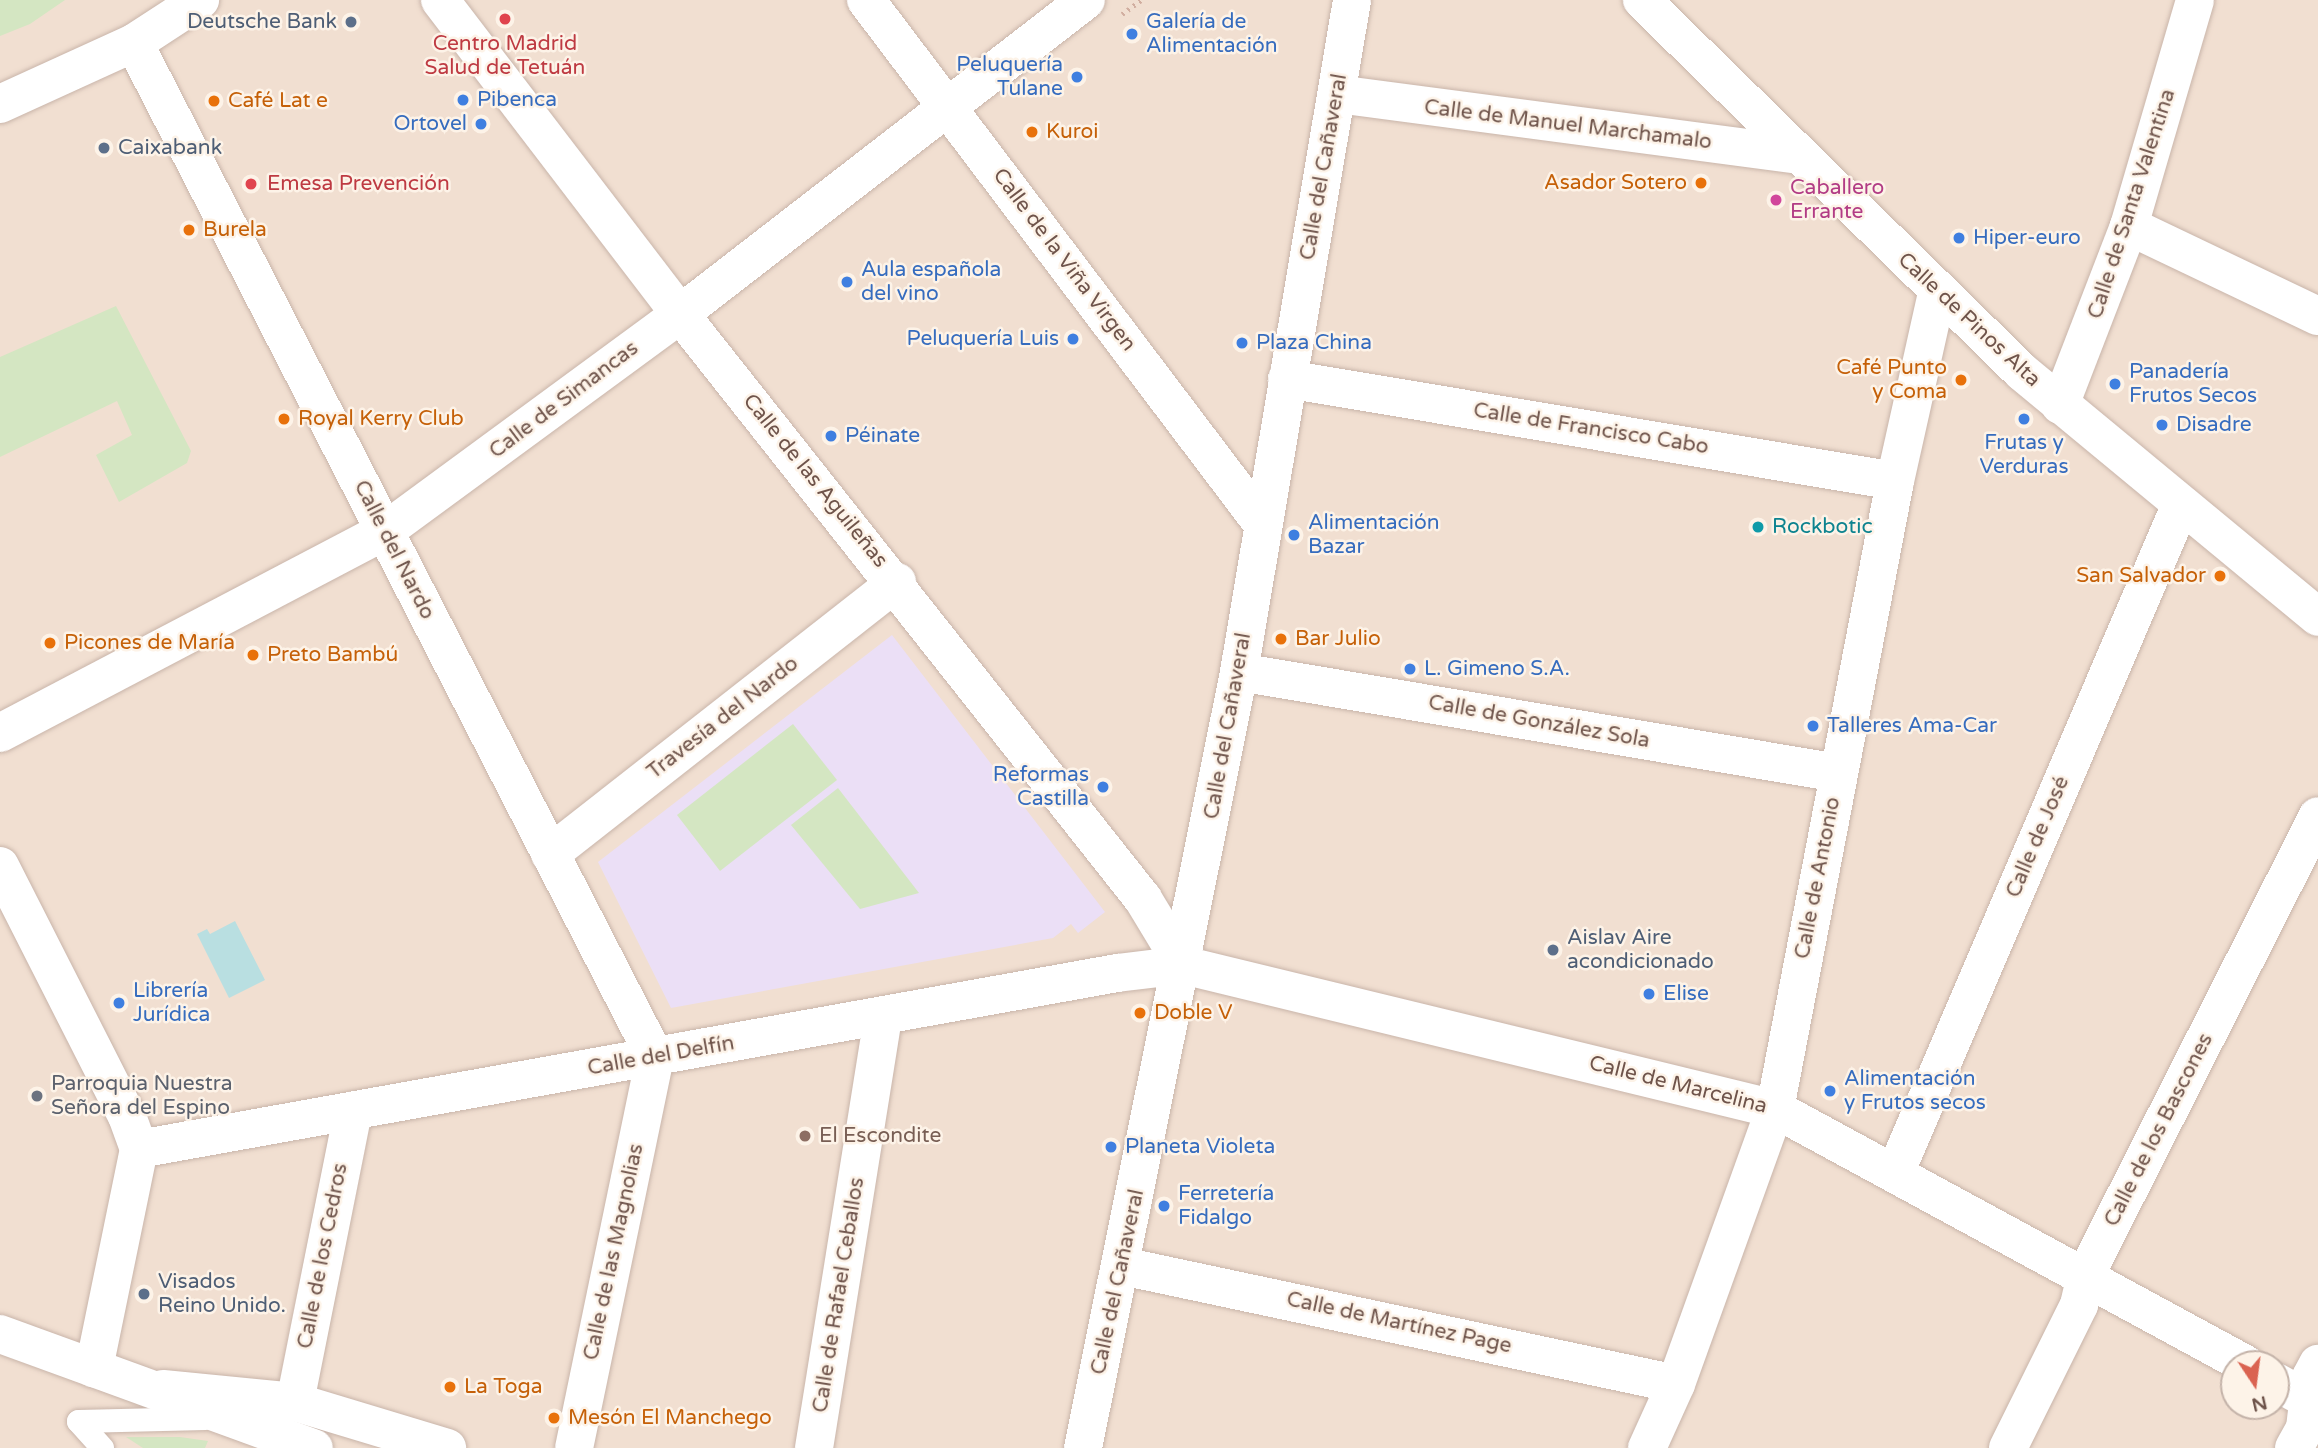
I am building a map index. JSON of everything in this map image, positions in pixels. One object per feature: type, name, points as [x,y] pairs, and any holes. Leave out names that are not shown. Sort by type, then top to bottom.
[{"type":"street","points":[[0,104],[134,43],[200,0]]},
{"type":"street","name":"Calle de las Aguileñas","points":[[440,0],[680,314],[897,582],[1143,899],[1183,965]]},
{"type":"street","name":"Calle de la Viña Virgen","points":[[866,0],[1261,522]]},
{"type":"street","name":"Calle de Simancas","points":[[0,733],[385,531],[680,314],[1086,0]]},
{"type":"street","name":"Calle del Cañaveral","points":[[1083,1448],[1183,965],[1240,672],[1261,522],[1352,0]]},
{"type":"street","name":"Calle de Pinos Alta","points":[[1642,0],[1937,293],[2060,405],[2318,617]]},
{"type":"street","name":"Calle de Santa Valentina","points":[[2060,405],[2129,226],[2195,0]]},
{"type":"street","name":"Calle del Nardo","points":[[134,43],[655,1057]]},
{"type":"street","name":"Calle de Manuel Marchamalo","points":[[1337,94],[1800,155]]},
{"type":"street","points":[[2129,226],[2318,316]]},
{"type":"street","name":"Calle de Antonio","points":[[1647,1448],[1676,1384],[1775,1109],[1895,481],[1937,293]]},
{"type":"street","name":"Calle de Francisco Cabo","points":[[1287,379],[1895,481]]},
{"type":"street","name":"Calle de José","points":[[1895,1171],[2180,504]]},
{"type":"street","name":"Travesía del Nardo","points":[[550,854],[897,582]]},
{"type":"street","name":"Calle de González Sola","points":[[1240,672],[1838,773]]},
{"type":"street","name":"Calle de los Bascones","points":[[2008,1448],[2078,1305],[2086,1274],[2318,816]]},
{"type":"street","points":[[0,866],[127,1116],[139,1149],[94,1368]]},
{"type":"street","name":"Calle de Marcelina","points":[[1183,965],[1775,1109],[2086,1274],[2220,1350]]},
{"type":"street","name":"Calle del Delfín","points":[[139,1149],[1117,973],[1183,965]]},
{"type":"street","name":"Calle de Rafael Ceballos","points":[[814,1448],[883,1017]]},
{"type":"street","name":"Calle de las Magnolias","points":[[574,1448],[655,1057]]},
{"type":"street","name":"Calle de los Cedros","points":[[295,1402],[354,1111]]},
{"type":"street","name":"Calle de Martínez Page","points":[[1122,1266],[1676,1384]]},
{"type":"street","points":[[0,1334],[314,1448]]},
{"type":"street","points":[[2294,1448],[2305,1428],[2313,1403],[2311,1377],[2318,1364]]},
{"type":"street","points":[[154,1389],[232,1392],[295,1402],[447,1448]]},
{"type":"street","points":[[2290,1390],[2313,1403]]},
{"type":"lane","points":[[102,1448],[78,1422],[229,1417]]},
{"type":"shaded area","points":[[0,0],[2318,0],[2318,1448],[0,1448]]},
{"type":"shaded area","points":[[892,635],[1105,912],[1078,933],[1071,924],[1053,938],[671,1008],[598,862]]},
{"type":"green space","points":[[0,0],[65,0],[30,24],[0,36]]},
{"type":"green space","points":[[116,306],[191,451],[187,463],[119,502],[96,455],[132,435],[117,401],[0,457],[0,357]]},
{"type":"green space","points":[[793,724],[837,780],[720,871],[677,815]]},
{"type":"green space","points":[[838,788],[919,893],[860,909],[791,825]]},
{"type":"green space","points":[[126,1437],[180,1437],[208,1441],[205,1448],[143,1448]]},
{"type":"water","points":[[235,921],[265,980],[229,998],[197,934],[207,929],[210,934]]},
{"type":"place","name":"Centro Madrid Salud de Tetuán","points":[[505,19]]},
{"type":"place","name":"Deutsche Bank","points":[[351,22]]},
{"type":"place","name":"Galería de Alimentación","points":[[1132,34]]},
{"type":"place","name":"Peluquería Tulane","points":[[1077,77]]},
{"type":"place","name":"Pibenca","points":[[463,100]]},
{"type":"place","name":"Café Lat e","points":[[214,101]]},
{"type":"place","name":"Ortovel","points":[[481,124]]},
{"type":"place","name":"Kuroi","points":[[1032,132]]},
{"type":"place","name":"Caixabank","points":[[104,148]]},
{"type":"place","name":"Asador Sotero","points":[[1701,183]]},
{"type":"place","name":"Emesa Prevención","points":[[251,184]]},
{"type":"place","name":"Caballero Errante","points":[[1776,200]]},
{"type":"place","name":"Burela","points":[[189,230]]},
{"type":"place","name":"Hiper-euro","points":[[1959,238]]},
{"type":"place","name":"Aula española del vino","points":[[847,282]]},
{"type":"place","name":"Peluquería Luis","points":[[1073,339]]},
{"type":"place","name":"Plaza China","points":[[1242,343]]},
{"type":"place","name":"Café Punto y Coma","points":[[1961,380]]},
{"type":"place","name":"Panadería Frutos Secos","points":[[2115,384]]},
{"type":"place","name":"Royal Kerry Club","points":[[284,419]]},
{"type":"place","name":"Frutas y Verduras","points":[[2024,419]]},
{"type":"place","name":"Disadre","points":[[2162,425]]},
{"type":"place","name":"Péinate","points":[[831,436]]},
{"type":"place","name":"Rockbotic","points":[[1758,527]]},
{"type":"place","name":"Alimentación Bazar","points":[[1294,535]]},
{"type":"place","name":"San Salvador","points":[[2220,576]]},
{"type":"place","name":"Bar Julio","points":[[1281,639]]},
{"type":"place","name":"Picones de María","points":[[50,643]]},
{"type":"place","name":"Preto Bambú","points":[[253,655]]},
{"type":"place","name":"L. Gimeno S.A.","points":[[1410,669]]},
{"type":"place","name":"Talleres Ama-Car","points":[[1813,726]]},
{"type":"place","name":"Reformas Castilla","points":[[1103,787]]},
{"type":"place","name":"Aislav Aire acondicionado","points":[[1553,950]]},
{"type":"place","name":"Elise","points":[[1649,994]]},
{"type":"place","name":"Librería Jurídica","points":[[119,1003]]},
{"type":"place","name":"Doble V","points":[[1140,1013]]},
{"type":"place","name":"Alimentación y Frutos secos","points":[[1830,1091]]},
{"type":"place","name":"Parroquia Nuestra Señora del Espino","points":[[37,1096]]},
{"type":"place","name":"El Escondite","points":[[805,1136]]},
{"type":"place","name":"Planeta Violeta","points":[[1111,1147]]},
{"type":"place","name":"Ferretería Fidalgo","points":[[1164,1206]]},
{"type":"place","name":"Visados Reino Unido.","points":[[144,1294]]},
{"type":"place","name":"La Toga","points":[[450,1387]]},
{"type":"place","name":"Mesón El Manchego","points":[[554,1418]]}]
